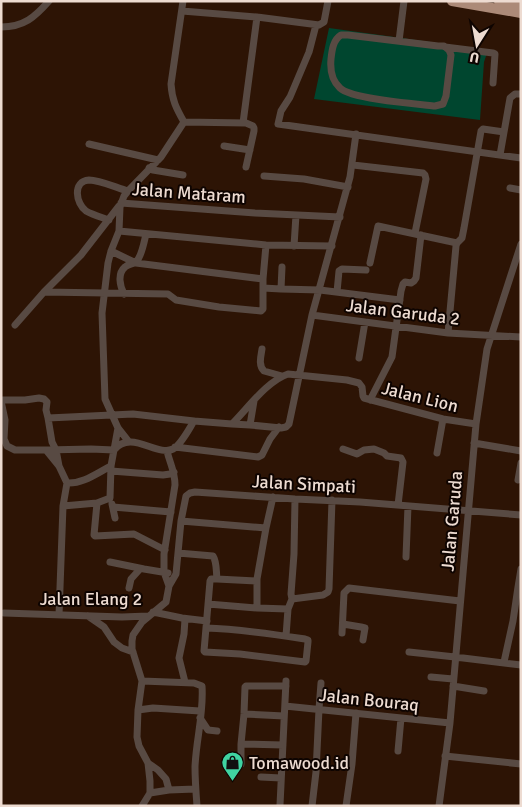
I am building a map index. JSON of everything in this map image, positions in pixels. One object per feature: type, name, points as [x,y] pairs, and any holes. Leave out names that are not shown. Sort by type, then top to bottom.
[{"type":"highway","points":[[499,1],[521,6]]},
{"type":"highway","points":[[457,2],[521,13]]},
{"type":"street","points":[[1,27],[24,23],[33,18],[49,1]]},
{"type":"street","points":[[183,1],[171,84],[175,106],[184,122],[243,123],[249,124],[254,128],[246,167]]},
{"type":"street","points":[[182,12],[257,17],[321,25],[324,22],[328,1]]},
{"type":"street","points":[[400,41],[404,1]]},
{"type":"street","points":[[243,123],[257,17]]},
{"type":"street","points":[[316,25],[309,52],[290,97],[281,111],[278,124],[521,158]]},
{"type":"street","points":[[444,46],[449,50],[450,55],[446,96],[443,104],[440,106],[346,93],[335,83],[332,74],[331,62],[336,38],[341,35],[348,35],[444,46],[493,53],[495,54],[493,83]]},
{"type":"street","points":[[500,155],[510,98],[515,94],[521,94]]},
{"type":"street","name":"Jalan Mataram","points":[[184,122],[158,160],[128,191],[121,203],[255,213],[340,216]]},
{"type":"street","points":[[448,333],[454,257],[457,242],[462,238],[482,130],[504,132]]},
{"type":"street","points":[[48,418],[133,414],[194,421],[286,427],[289,424],[312,316],[348,187],[353,165],[356,134]]},
{"type":"street","points":[[89,144],[158,160]]},
{"type":"street","points":[[224,146],[250,150]]},
{"type":"street","points":[[353,165],[423,173],[426,179],[418,234],[416,278],[411,283],[405,282],[403,284],[392,357],[370,400]]},
{"type":"street","points":[[149,168],[183,175]]},
{"type":"street","points":[[264,176],[304,179],[348,187]]},
{"type":"street","points":[[108,220],[82,207],[77,193],[80,185],[86,181],[93,180],[128,191]]},
{"type":"street","points":[[510,188],[521,190]]},
{"type":"street","points":[[15,325],[44,292],[81,255],[121,203]]},
{"type":"street","points":[[121,203],[119,231],[108,263],[106,293],[102,313],[104,391],[106,402],[118,428],[129,442]]},
{"type":"street","points":[[294,246],[296,215]]},
{"type":"street","points":[[370,263],[378,226],[457,242]]},
{"type":"street","points":[[119,231],[266,245],[332,246]]},
{"type":"street","points":[[106,293],[120,277],[125,267],[136,263],[146,234]]},
{"type":"street","name":"Jalan Garuda","points":[[439,806],[450,723],[476,424],[490,336],[521,244]]},
{"type":"street","points":[[44,292],[168,294],[176,300],[261,311],[266,245]]},
{"type":"street","points":[[111,251],[136,263],[263,279]]},
{"type":"street","points":[[281,289],[282,267]]},
{"type":"street","points":[[336,292],[339,271],[342,269],[366,270]]},
{"type":"street","points":[[120,277],[121,288],[124,294]]},
{"type":"street","points":[[263,288],[320,290],[400,300]]},
{"type":"street","name":"Jalan Garuda 2","points":[[312,316],[448,333],[521,337]]},
{"type":"street","points":[[359,358],[365,322]]},
{"type":"street","points":[[262,349],[260,364],[262,369],[282,376]]},
{"type":"street","name":"Jalan Lion","points":[[282,376],[300,374],[347,380],[359,383],[362,387],[363,398],[443,419],[476,424]]},
{"type":"street","points":[[232,424],[270,384],[282,376]]},
{"type":"street","points":[[59,466],[56,450],[52,442],[46,410],[47,402],[39,398],[1,400],[5,420],[4,439],[7,446],[15,450],[56,450],[91,449],[114,450]]},
{"type":"street","points":[[250,424],[254,401]]},
{"type":"street","points":[[436,453],[443,419]]},
{"type":"street","points":[[176,448],[194,421]]},
{"type":"street","points":[[114,450],[117,446],[129,442],[167,451],[176,448],[258,457],[262,455],[279,427]]},
{"type":"street","points":[[115,518],[110,498],[111,468],[118,428]]},
{"type":"street","points":[[474,443],[521,451]]},
{"type":"street","points":[[343,449],[357,454],[364,450],[374,449],[387,456],[403,460],[398,505]]},
{"type":"street","points":[[46,450],[59,466],[67,483],[63,506],[59,615]]},
{"type":"street","points":[[167,451],[174,472],[175,485],[165,550],[164,572],[168,590]]},
{"type":"street","points":[[518,480],[521,463]]},
{"type":"street","points":[[67,483],[82,482],[94,474],[111,468],[163,475],[174,472]]},
{"type":"street","name":"Jalan Simpati","points":[[168,590],[176,574],[181,521],[186,496],[190,493],[332,500],[521,515]]},
{"type":"street","points":[[258,608],[257,581],[273,497]]},
{"type":"street","points":[[63,506],[97,503],[110,498]]},
{"type":"street","points":[[286,636],[288,609],[292,599],[295,499]]},
{"type":"street","points":[[292,599],[324,595],[328,592],[332,500]]},
{"type":"street","points":[[97,503],[95,536],[134,534],[165,550]]},
{"type":"street","points":[[406,557],[408,506]]},
{"type":"street","points":[[112,507],[170,512]]},
{"type":"street","points":[[181,521],[266,528]]},
{"type":"street","points":[[178,553],[214,556],[217,579]]},
{"type":"street","points":[[110,562],[140,569],[176,574]]},
{"type":"street","points":[[129,588],[131,579],[140,569]]},
{"type":"street","points":[[504,662],[521,569]]},
{"type":"street","points":[[169,790],[166,779],[142,755],[139,746],[137,737],[138,710],[142,681],[133,652],[133,635],[142,622],[151,614],[166,615],[206,625],[308,640],[305,662],[205,652],[204,648],[206,625],[208,604],[210,581],[211,579],[257,581]]},
{"type":"street","points":[[342,632],[344,593],[349,588],[460,601]]},
{"type":"street","name":"Jalan Elang 2","points":[[4,614],[87,616],[151,614],[166,602],[168,590]]},
{"type":"street","points":[[166,602],[166,615]]},
{"type":"street","points":[[208,604],[288,609]]},
{"type":"street","points":[[87,616],[104,627],[108,635],[118,645],[133,652]]},
{"type":"street","points":[[184,682],[179,658],[185,619]]},
{"type":"street","points":[[343,624],[364,628],[363,640]]},
{"type":"street","points":[[408,652],[521,665]]},
{"type":"street","points":[[431,677],[484,691]]},
{"type":"street","points":[[142,681],[184,682],[202,686],[195,766],[197,806]]},
{"type":"street","points":[[312,806],[316,772],[321,683]]},
{"type":"street","points":[[242,764],[241,744],[245,687],[286,684],[280,805]]},
{"type":"street","name":"Jalan Bouraq","points":[[285,706],[450,723]]},
{"type":"street","points":[[138,710],[153,708],[200,715]]},
{"type":"street","points":[[346,806],[356,713]]},
{"type":"street","points":[[244,714],[284,716]]},
{"type":"street","points":[[200,715],[208,730],[217,731]]},
{"type":"street","points":[[398,751],[401,718]]},
{"type":"street","points":[[241,744],[283,745]]},
{"type":"street","points":[[445,756],[521,764]]},
{"type":"street","points":[[142,806],[150,793],[148,762]]},
{"type":"street","points":[[261,777],[282,778]]},
{"type":"street","points":[[150,793],[195,789]]},
{"type":"street","points":[[276,806],[288,806]]},
{"type":"green space","points":[[329,28],[488,50],[484,62],[480,120],[314,99]]},
{"type":"place","name":"Tomawood.id","points":[[233,782]]}]
